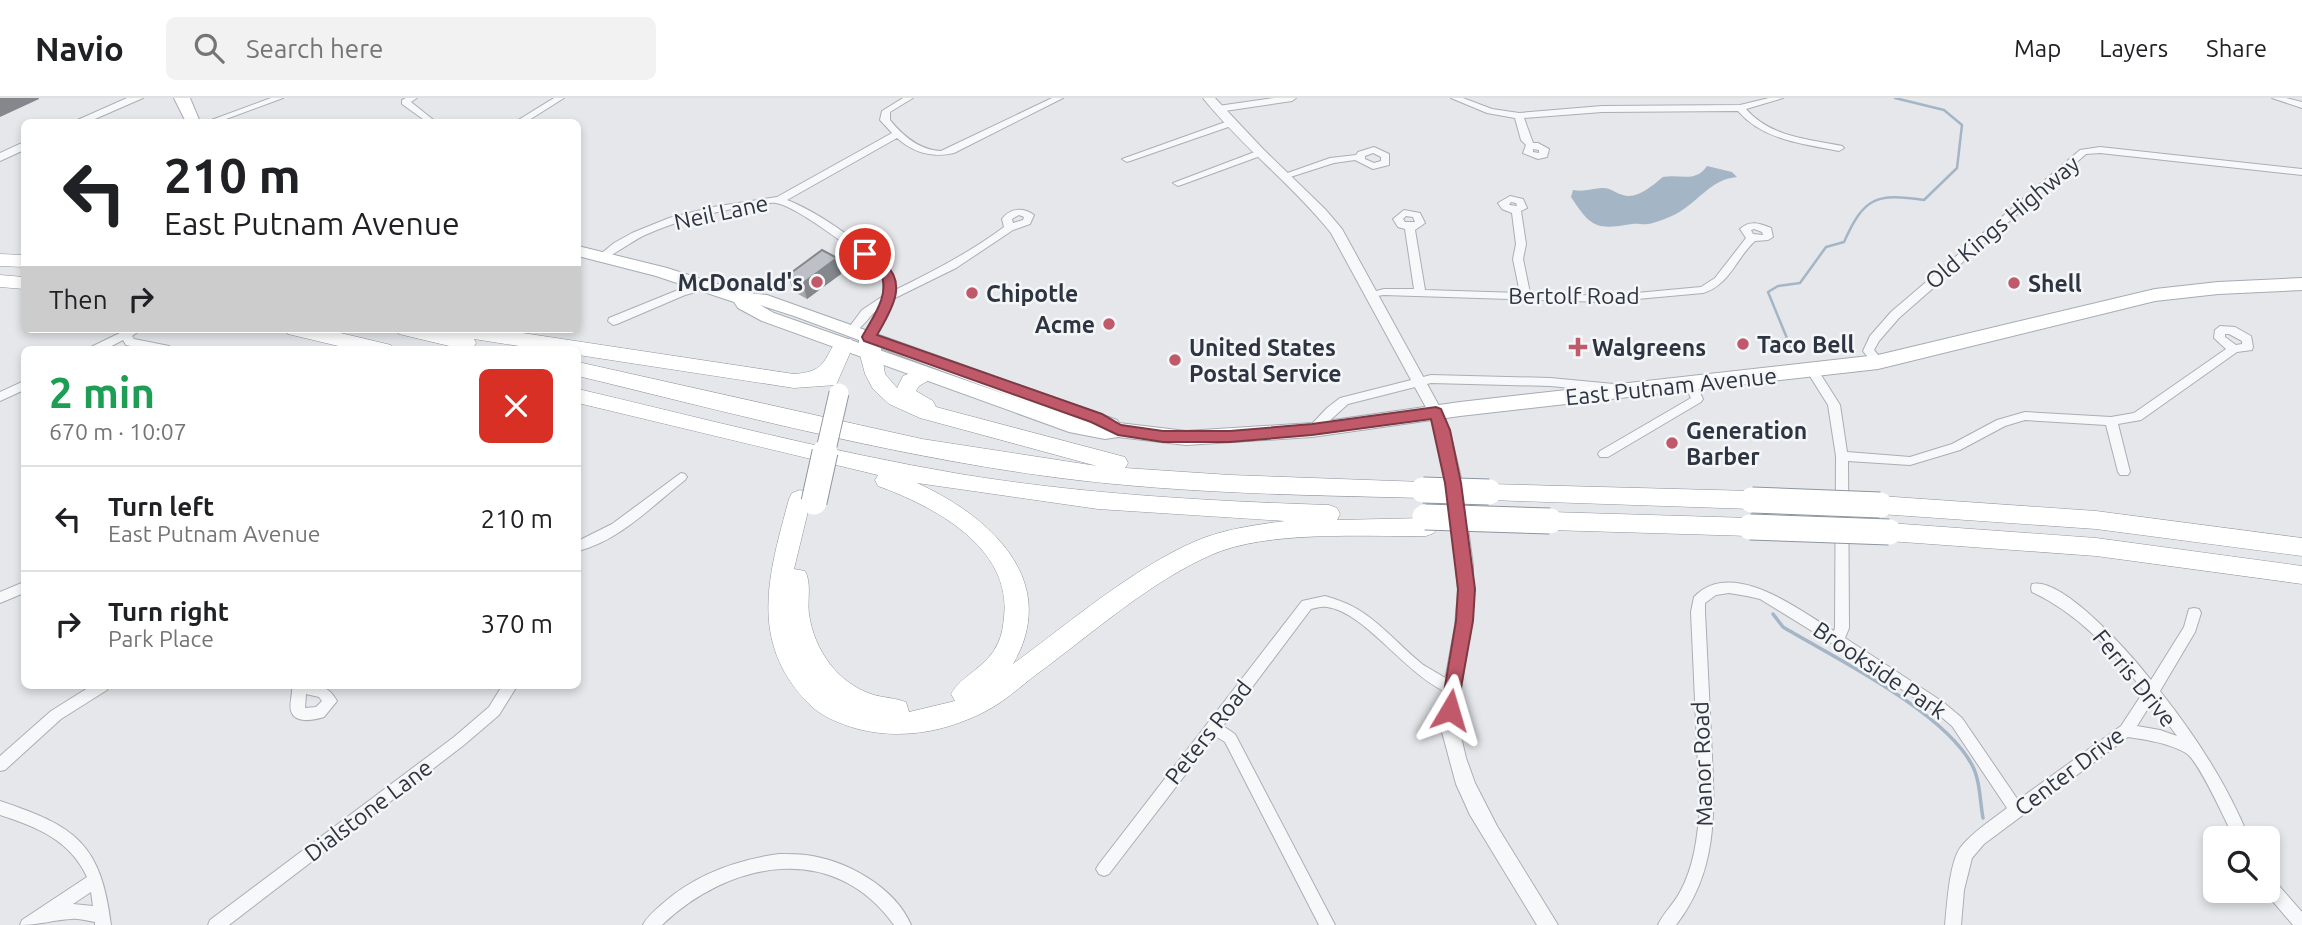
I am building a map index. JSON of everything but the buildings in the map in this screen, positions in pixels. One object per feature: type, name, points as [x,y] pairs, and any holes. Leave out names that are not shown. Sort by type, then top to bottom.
[{"type":"highway","points":[[0,260],[21,261]]},
{"type":"highway","points":[[0,281],[21,283]]},
{"type":"highway","points":[[312,333],[367,346]]},
{"type":"highway","points":[[423,333],[479,346]]},
{"type":"highway","points":[[477,333],[563,346]]},
{"type":"highway","points":[[581,349],[794,381],[812,380],[834,368],[859,343]]},
{"type":"highway","points":[[833,392],[859,343]]},
{"type":"highway","points":[[859,343],[877,381],[884,391],[896,400],[978,426],[1114,463],[1297,486]]},
{"type":"highway","points":[[834,368],[833,392],[807,500],[780,594],[780,620],[790,658],[812,691],[834,708],[863,721],[897,725],[946,718],[978,703],[1161,569],[1205,548],[1238,537],[1286,530],[1426,522],[1550,521],[1889,532],[2084,546],[2302,575]]},
{"type":"highway","points":[[581,370],[880,439],[999,461],[1125,477],[1297,486],[1880,505],[2084,519],[2302,547]]},
{"type":"highway","points":[[924,374],[916,376],[907,384],[905,393],[909,398],[978,426]]},
{"type":"highway","points":[[581,397],[918,475],[1053,496],[1195,509],[1426,522]]},
{"type":"highway","points":[[726,430],[915,491],[943,504],[977,531],[1006,569],[1013,584],[1017,607],[1012,642],[1002,660],[988,676],[968,692],[941,704],[899,710],[858,702],[826,680],[806,651],[796,616],[797,581],[807,500]]},
{"type":"main road","points":[[182,98],[192,119]]},
{"type":"main road","name":"East Putnam Avenue","points":[[581,252],[706,286],[741,298],[744,304],[768,317],[1096,418],[1118,430]]},
{"type":"main road","name":"East Putnam Avenue","points":[[859,343],[924,374],[1076,427],[1105,432],[1118,430],[1163,437],[1203,438],[1312,430],[1878,362],[2155,295],[2218,288],[2302,284]]},
{"type":"street","points":[[86,119],[137,98]]},
{"type":"street","points":[[220,119],[279,98]]},
{"type":"street","points":[[525,119],[560,98]]},
{"type":"street","points":[[909,98],[892,107],[884,115],[885,120],[897,134],[925,152],[947,153],[1059,98]]},
{"type":"street","points":[[1209,98],[1330,223],[1419,380],[1443,430],[1453,483],[1466,589],[1463,631],[1451,688],[1451,732],[1463,779],[1477,808],[1548,925]]},
{"type":"street","points":[[1218,109],[1292,98]]},
{"type":"street","points":[[1455,98],[1490,111],[1519,116],[1602,108],[1740,108],[1779,98]]},
{"type":"street","points":[[2276,98],[2302,105]]},
{"type":"street","points":[[409,100],[429,119]]},
{"type":"street","points":[[1740,108],[1745,116],[1776,133],[1839,148]]},
{"type":"street","points":[[1519,116],[1531,146]]},
{"type":"street","points":[[1127,159],[1231,122]]},
{"type":"street","points":[[779,200],[897,134]]},
{"type":"street","points":[[0,157],[21,147]]},
{"type":"street","name":"Old Kings Highway","points":[[1878,362],[1868,351],[1870,345],[1895,315],[2083,152],[2100,150],[2302,172]]},
{"type":"street","points":[[1178,183],[1260,153]]},
{"type":"street","points":[[1284,176],[1333,160],[1359,157]]},
{"type":"street","name":"Neil Lane","points":[[602,257],[621,243],[687,216],[779,200],[877,263],[888,275],[889,295]]},
{"type":"street","points":[[1516,210],[1521,244],[1518,259],[1526,297]]},
{"type":"street","points":[[1410,227],[1420,293]]},
{"type":"street","points":[[859,343],[878,301],[916,285],[993,241],[1009,228]]},
{"type":"street","name":"Bertolf Road","points":[[1372,295],[1384,292],[1604,299],[1703,290],[1721,279],[1753,238]]},
{"type":"street","points":[[612,321],[682,292],[706,286]]},
{"type":"street","points":[[859,343],[888,303],[889,295]]},
{"type":"street","points":[[103,346],[129,333]]},
{"type":"street","points":[[125,335],[130,342],[150,346]]},
{"type":"street","points":[[1842,456],[1910,461],[1956,447],[2001,423],[2025,416],[2128,420],[2145,414],[2234,349]]},
{"type":"street","points":[[1812,370],[1834,405],[1842,456],[1842,628],[1838,640]]},
{"type":"street","points":[[1312,430],[1325,421],[1336,405],[1344,401],[1419,380],[1447,378],[1550,382],[1639,390]]},
{"type":"street","points":[[1604,454],[1697,399],[1690,384]]},
{"type":"street","points":[[0,397],[21,386]]},
{"type":"street","points":[[2111,421],[2124,472]]},
{"type":"street","points":[[581,545],[608,532],[681,477]]},
{"type":"street","points":[[0,598],[21,588]]},
{"type":"street","name":"Brookside Park","points":[[1704,594],[1721,588],[1764,595],[1938,706],[1957,722],[2017,810]]},
{"type":"street","name":"Ferris Drive","points":[[2037,588],[2062,600],[2093,626],[2152,694],[2216,785],[2236,826]]},
{"type":"street","name":"Manor Road","points":[[1666,925],[1692,887],[1704,839],[1707,810],[1698,637],[1699,601],[1704,594]]},
{"type":"street","name":"Peters Road","points":[[1104,869],[1300,612],[1317,600],[1330,599],[1349,608],[1427,677],[1451,688]]},
{"type":"street","name":"Center Drive","points":[[1953,925],[1959,872],[1965,854],[1979,839],[2126,730],[2152,694],[2190,628],[2194,613]]},
{"type":"street","points":[[0,765],[56,715],[97,689]]},
{"type":"street","name":"Dialstone Lane","points":[[216,925],[459,741],[494,711],[508,689]]},
{"type":"street","points":[[1213,727],[1230,738],[1327,925]]},
{"type":"street","name":"Ferris Drive","points":[[2126,730],[2160,736],[2192,750]]},
{"type":"street","points":[[0,808],[36,820],[66,836],[84,854],[95,880],[102,920],[73,911],[33,921]]},
{"type":"street","points":[[651,925],[670,906],[713,879],[751,864],[793,860],[833,867],[849,874],[873,890],[903,925]]},
{"type":"street","points":[[33,921],[95,880]]},
{"type":"street","points":[[2280,898],[2302,923]]},
{"type":"water","points":[[1707,166],[1732,172],[1737,177],[1719,182],[1682,210],[1651,223],[1611,227],[1596,224],[1584,215],[1571,197],[1573,190],[1601,188],[1623,195],[1634,195],[1663,177],[1693,176]]},
{"type":"waterway","points":[[1791,348],[1768,292],[1778,286],[1800,283],[1826,247],[1844,242],[1865,207],[1883,198],[1924,200],[1957,168],[1962,125],[1944,110],[1895,98]]},
{"type":"waterway","points":[[1773,614],[1783,627],[1859,670],[1938,725],[1958,745],[1975,771],[1983,818]]},
{"type":"place","name":"McDonald's","points":[[817,282]]},
{"type":"place","name":"Shell","points":[[2014,283]]},
{"type":"place","name":"Chipotle","points":[[972,293]]},
{"type":"place","name":"Acme","points":[[1109,324]]},
{"type":"place","name":"Taco Bell","points":[[1743,344]]},
{"type":"place","name":"Walgreens","points":[[1578,347]]},
{"type":"place","name":"United States Postal Service","points":[[1175,360]]},
{"type":"place","name":"Generation Barber","points":[[1672,443]]},
{"type":"route","points":[[865,254],[885,271],[890,284],[888,303],[869,337],[1096,418],[1118,430],[1163,437],[1230,437],[1312,430],[1436,413],[1443,430],[1453,483],[1466,589],[1464,621],[1451,688],[1450,710]]}]
